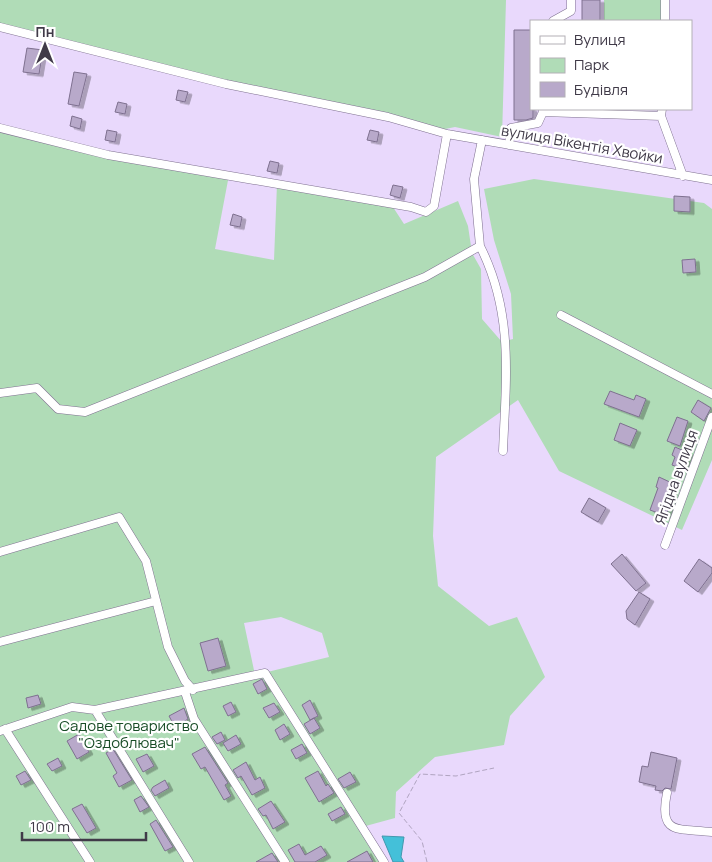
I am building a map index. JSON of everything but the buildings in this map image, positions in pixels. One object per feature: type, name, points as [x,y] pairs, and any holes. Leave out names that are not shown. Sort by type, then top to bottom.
[{"type":"street","points":[[555,20],[571,11],[571,0]]},
{"type":"street","points":[[664,20],[665,0]]},
{"type":"street","name":"вулиця Вікентія Хвойки","points":[[0,27],[226,84],[388,117],[447,134],[712,180]]},
{"type":"street","points":[[509,145],[512,128],[538,123],[543,111],[661,112],[684,176]]},
{"type":"street","points":[[0,128],[108,155],[411,207],[426,212],[434,206],[447,134]]},
{"type":"street","points":[[482,140],[474,179],[480,246],[492,270],[505,326],[507,370],[503,450]]},
{"type":"street","points":[[0,393],[37,388],[58,409],[85,412],[426,277],[480,246]]},
{"type":"street","points":[[561,315],[712,394]]},
{"type":"street","name":"Ягідна вулиця","points":[[665,546],[712,417]]},
{"type":"street","points":[[0,552],[119,517],[146,561],[168,647],[189,691],[194,719],[285,862]]},
{"type":"street","points":[[0,642],[156,601]]},
{"type":"street","points":[[90,862],[2,730],[72,707],[95,710],[265,673],[384,862]]},
{"type":"street","points":[[95,710],[189,862]]},
{"type":"street","points":[[668,793],[664,810],[667,823],[673,827],[712,832]]},
{"type":"path","points":[[427,862],[422,841],[399,813],[420,774],[456,776],[494,768]]},
{"type":"green space","points":[[0,0],[506,0],[502,137],[455,127],[435,131],[388,117],[226,84],[0,27]]},
{"type":"green space","points":[[604,0],[662,0],[662,20],[604,20]]},
{"type":"green space","name":"Садове товариство \"Оздоблювач\"","points":[[0,128],[108,155],[229,175],[215,249],[274,260],[277,184],[391,204],[404,224],[458,201],[468,226],[472,253],[481,269],[482,319],[502,342],[513,339],[511,294],[494,240],[484,189],[534,179],[704,203],[712,209],[712,460],[682,530],[559,471],[518,400],[436,457],[433,536],[438,586],[489,626],[517,617],[545,677],[510,716],[504,745],[435,757],[396,792],[395,818],[362,827],[384,862],[0,862]],"holes":[[[281,617],[322,633],[329,657],[255,675],[244,623]]]},
{"type":"water","points":[[382,836],[404,837],[401,857],[404,862],[393,862]]}]
